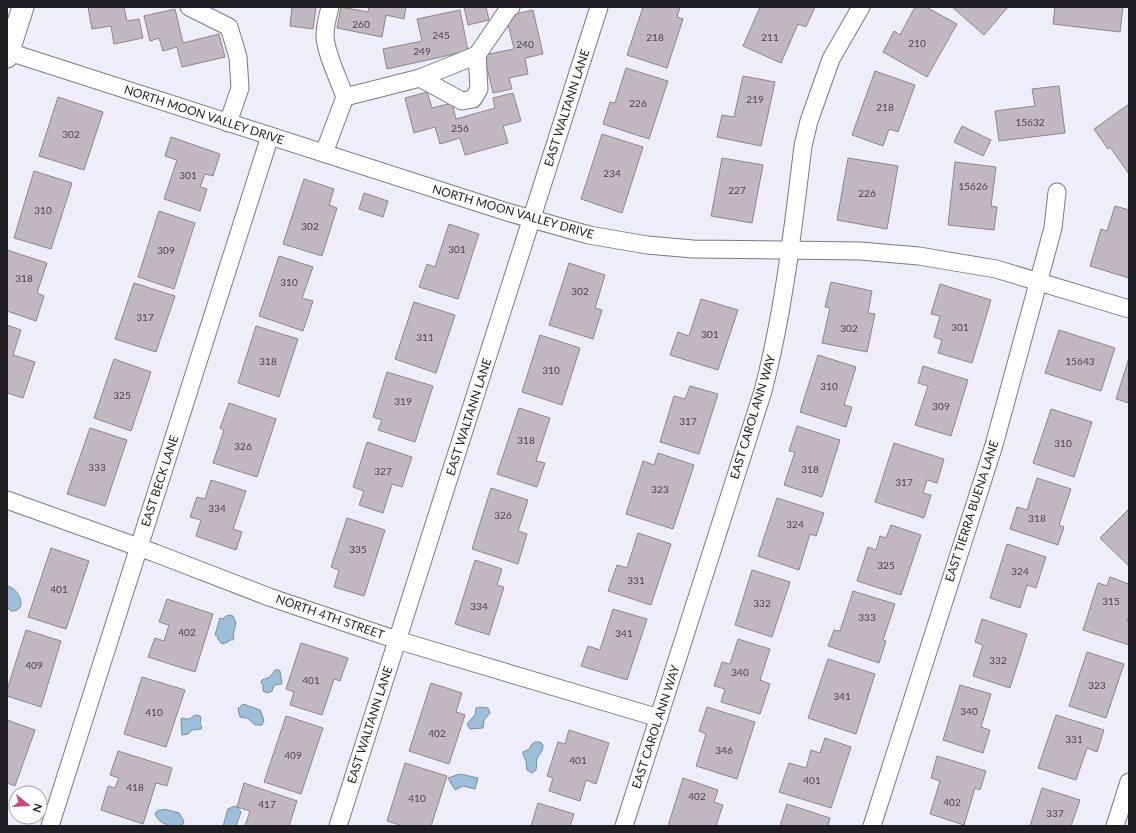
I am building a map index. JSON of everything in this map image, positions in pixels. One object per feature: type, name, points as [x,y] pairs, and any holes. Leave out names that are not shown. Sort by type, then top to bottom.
[{"type":"street","points":[[8,53],[23,7]]},
{"type":"street","points":[[189,7],[229,27],[238,57],[240,88],[228,123]]},
{"type":"street","points":[[324,153],[345,97],[328,52],[325,35],[330,7]]},
{"type":"street","points":[[345,97],[420,78],[477,54],[511,7]]},
{"type":"street","name":"EAST WALTANN LANE","points":[[338,826],[599,7]]},
{"type":"street","name":"EAST CAROL ANN WAY","points":[[624,826],[763,391],[779,324],[803,146],[809,122],[831,59],[861,7]]},
{"type":"street","name":"NORTH MOON VALLEY DRIVE","points":[[8,53],[532,219],[589,235],[647,245],[693,249],[860,251],[919,256],[996,269],[1129,309]]},
{"type":"street","points":[[420,78],[462,101],[473,100],[479,89],[477,54]]},
{"type":"street","name":"EAST BECK LANE","points":[[50,826],[270,136]]},
{"type":"street","name":"EAST TIERRA BUENA LANE","points":[[872,826],[994,445],[1053,228],[1057,192]]},
{"type":"street","name":"NORTH 4TH STREET","points":[[7,500],[270,597],[397,640],[659,718]]},
{"type":"street","points":[[1115,826],[1129,782]]},
{"type":"water","points":[[7,586],[16,591],[21,600],[20,608],[16,610],[11,611],[7,607]]},
{"type":"water","points":[[231,615],[236,623],[233,640],[222,644],[215,635],[220,618],[223,619],[226,616]]},
{"type":"water","points":[[275,670],[280,671],[282,684],[274,685],[272,691],[267,693],[263,691],[263,685],[261,683],[262,680],[270,677]]},
{"type":"water","points":[[243,704],[260,710],[264,720],[262,725],[255,725],[247,718],[240,717],[238,709]]},
{"type":"water","points":[[476,708],[488,708],[490,713],[484,720],[483,728],[470,729],[467,724],[475,715]]},
{"type":"water","points":[[196,715],[200,716],[201,718],[201,729],[192,730],[188,734],[182,735],[181,719],[188,719]]},
{"type":"water","points":[[535,742],[540,742],[543,745],[543,748],[537,759],[536,770],[532,773],[527,770],[523,752],[529,749]]},
{"type":"water","points":[[460,774],[478,778],[475,789],[463,786],[455,790],[448,778]]},
{"type":"water","points":[[235,806],[241,812],[236,826],[223,826],[228,809]]},
{"type":"water","points":[[164,809],[179,813],[184,821],[183,824],[171,826],[163,823],[155,814],[159,810]]},
{"type":"building","points":[[88,7],[124,7],[127,21],[139,19],[143,38],[114,44],[111,26],[92,29]]},
{"type":"building","points":[[292,7],[316,7],[313,29],[290,26]]},
{"type":"building","points":[[341,7],[368,12],[369,7],[406,7],[404,19],[386,15],[382,37],[337,28]]},
{"type":"building","points":[[464,7],[486,7],[489,20],[468,25]]},
{"type":"building","points":[[643,7],[680,7],[677,17],[683,19],[667,68],[627,55]]},
{"type":"building","points":[[760,7],[815,7],[806,27],[798,24],[781,63],[743,46]]},
{"type":"building","points":[[915,7],[926,7],[957,24],[927,77],[883,52],[894,31],[900,35]]},
{"type":"building","points":[[952,7],[1008,7],[984,35]]},
{"type":"building","points":[[1055,7],[1123,7],[1120,32],[1053,24]]},
{"type":"building","points":[[175,9],[183,43],[219,34],[225,57],[182,67],[177,47],[163,51],[159,38],[150,41],[144,16]]},
{"type":"building","points":[[460,10],[468,51],[387,69],[383,49],[422,41],[417,19]]},
{"type":"building","points":[[533,10],[543,54],[525,58],[528,74],[509,78],[512,89],[493,93],[484,55],[514,49],[506,16]]},
{"type":"building","points":[[626,68],[668,81],[649,139],[603,124],[610,102],[615,103]]},
{"type":"building","points":[[875,71],[915,85],[898,132],[889,129],[883,146],[852,135]]},
{"type":"building","points":[[743,76],[775,82],[761,146],[717,137],[722,115],[734,117]]},
{"type":"building","points":[[1059,86],[1065,133],[999,141],[995,111],[1035,106],[1032,89]]},
{"type":"building","points":[[427,92],[432,108],[452,103],[456,119],[495,108],[493,98],[513,93],[521,121],[503,126],[508,143],[465,155],[460,138],[440,144],[435,127],[414,133],[405,98]]},
{"type":"building","points":[[58,97],[103,112],[84,170],[39,156]]},
{"type":"building","points":[[1129,104],[1129,174],[1110,147],[1108,149],[1094,129]]},
{"type":"building","points":[[962,126],[991,140],[983,156],[954,142]]},
{"type":"building","points":[[602,134],[643,147],[622,213],[581,199]]},
{"type":"building","points":[[171,137],[220,154],[213,176],[205,174],[200,187],[207,189],[200,211],[164,199],[177,160],[165,156]]},
{"type":"building","points":[[722,158],[763,165],[752,223],[711,216]]},
{"type":"building","points":[[848,158],[898,166],[887,229],[837,220]]},
{"type":"building","points":[[955,162],[996,167],[991,206],[997,207],[994,230],[948,225]]},
{"type":"building","points":[[34,171],[72,183],[51,249],[14,238]]},
{"type":"building","points":[[304,179],[334,189],[329,205],[337,208],[322,256],[283,244]]},
{"type":"building","points":[[364,193],[388,201],[383,217],[359,209]]},
{"type":"building","points":[[1115,206],[1129,210],[1129,278],[1090,266],[1101,229],[1107,231]]},
{"type":"building","points":[[159,211],[195,223],[174,289],[138,277]]},
{"type":"building","points":[[449,224],[479,234],[458,299],[419,287],[427,264],[435,267]]},
{"type":"building","points":[[7,250],[47,263],[37,293],[44,296],[36,321],[7,311]]},
{"type":"building","points":[[279,256],[313,267],[302,298],[313,301],[303,331],[259,316]]},
{"type":"building","points":[[569,263],[605,275],[595,308],[602,310],[593,339],[549,325]]},
{"type":"building","points":[[831,282],[872,291],[868,313],[875,314],[867,352],[822,343],[830,308],[825,307]]},
{"type":"building","points":[[134,283],[175,296],[156,352],[115,339]]},
{"type":"building","points":[[940,284],[991,300],[972,363],[938,353],[942,340],[934,337],[940,316],[931,314]]},
{"type":"building","points":[[701,299],[738,310],[718,370],[670,355],[678,332],[689,336]]},
{"type":"building","points":[[414,302],[455,315],[436,373],[395,359]]},
{"type":"building","points":[[7,325],[21,330],[13,355],[35,362],[23,398],[7,393]]},
{"type":"building","points":[[256,326],[298,339],[279,397],[238,383]]},
{"type":"building","points":[[1059,330],[1115,348],[1101,391],[1045,373]]},
{"type":"building","points":[[540,335],[580,348],[562,405],[522,392]]},
{"type":"building","points":[[818,355],[856,367],[844,405],[852,407],[846,427],[800,412]]},
{"type":"building","points":[[1129,358],[1129,403],[1116,399]]},
{"type":"building","points":[[114,359],[151,372],[131,431],[94,418]]},
{"type":"building","points":[[923,366],[968,380],[951,436],[915,425],[928,386],[918,383]]},
{"type":"building","points":[[387,372],[433,386],[415,442],[378,430],[382,420],[373,417]]},
{"type":"building","points":[[690,386],[718,394],[699,454],[660,442],[674,396],[685,399]]},
{"type":"building","points":[[229,403],[276,419],[257,477],[213,463],[224,430],[220,428]]},
{"type":"building","points":[[519,408],[550,418],[536,461],[545,463],[537,487],[497,474]]},
{"type":"building","points":[[1051,409],[1092,422],[1074,477],[1033,463]]},
{"type":"building","points":[[797,426],[840,440],[822,497],[784,485],[795,452],[789,451]]},
{"type":"building","points":[[90,428],[127,440],[105,506],[67,494]]},
{"type":"building","points":[[367,442],[412,457],[402,487],[392,484],[383,513],[359,505],[364,491],[353,487]]},
{"type":"building","points":[[894,443],[944,459],[937,483],[927,480],[923,493],[931,495],[924,518],[875,502]]},
{"type":"building","points":[[658,453],[694,465],[673,529],[626,514],[643,461],[654,465]]},
{"type":"building","points":[[1037,478],[1071,489],[1059,525],[1064,527],[1058,545],[1010,529],[1017,507],[1027,510]]},
{"type":"building","points":[[211,480],[246,491],[233,529],[242,532],[236,550],[196,536],[201,520],[190,517],[197,497],[205,499]]},
{"type":"building","points":[[491,488],[528,500],[518,531],[527,534],[518,564],[472,549]]},
{"type":"building","points":[[777,498],[824,513],[816,536],[810,534],[799,570],[758,556]]},
{"type":"building","points":[[1129,509],[1129,566],[1100,538]]},
{"type":"building","points":[[347,518],[385,530],[364,596],[334,587],[339,570],[331,567]]},
{"type":"building","points":[[891,525],[921,535],[901,595],[857,581],[868,547],[876,550],[880,536],[886,538]]},
{"type":"building","points":[[638,533],[671,544],[651,605],[608,591],[617,565],[627,568]]},
{"type":"building","points":[[1007,544],[1046,557],[1036,588],[1027,585],[1020,608],[990,598]]},
{"type":"building","points":[[51,548],[89,561],[66,629],[28,617]]},
{"type":"building","points":[[475,560],[502,569],[497,585],[504,587],[489,635],[455,624]]},
{"type":"building","points":[[752,570],[790,582],[772,637],[735,625]]},
{"type":"building","points":[[1110,577],[1129,584],[1129,616],[1127,621],[1129,621],[1129,645],[1083,630],[1098,583],[1107,586]]},
{"type":"building","points":[[853,591],[895,604],[883,640],[886,641],[879,663],[828,646],[834,630],[840,631]]},
{"type":"building","points":[[167,599],[213,614],[195,672],[148,657],[155,638],[164,641],[169,625],[159,622]]},
{"type":"building","points":[[613,609],[647,619],[627,680],[581,666],[588,646],[600,650]]},
{"type":"building","points":[[982,619],[1027,634],[1010,688],[973,676],[983,645],[975,642]]},
{"type":"building","points":[[26,630],[61,641],[41,707],[7,696],[7,690]]},
{"type":"building","points":[[738,639],[770,649],[760,680],[770,684],[760,714],[721,702],[725,689],[714,686],[722,662],[730,664]]},
{"type":"building","points":[[301,643],[348,658],[340,681],[334,679],[322,715],[290,705],[294,692],[286,689]]},
{"type":"building","points":[[1087,652],[1124,664],[1106,718],[1069,706]]},
{"type":"building","points":[[828,659],[875,674],[856,734],[808,718]]},
{"type":"building","points":[[142,677],[185,690],[166,747],[124,734]]},
{"type":"building","points":[[431,683],[462,693],[456,712],[465,715],[449,764],[409,751]]},
{"type":"building","points":[[960,685],[991,694],[981,727],[990,730],[983,753],[943,740]]},
{"type":"building","points":[[707,707],[755,722],[737,779],[696,766],[706,734],[699,731]]},
{"type":"building","points":[[1056,715],[1104,730],[1097,752],[1087,748],[1076,780],[1038,768]]},
{"type":"building","points":[[286,716],[323,728],[301,794],[264,782]]},
{"type":"building","points":[[7,720],[35,730],[15,785],[7,783]]},
{"type":"building","points":[[569,730],[609,743],[596,784],[586,780],[580,801],[549,791],[553,778],[547,776],[558,742],[565,744]]},
{"type":"building","points":[[825,738],[851,747],[831,808],[779,792],[789,763],[806,768],[811,750],[820,753]]},
{"type":"building","points":[[118,751],[172,768],[167,786],[156,783],[143,824],[101,810],[108,786],[115,788],[119,778],[110,775]]},
{"type":"building","points":[[937,756],[986,771],[980,790],[975,788],[964,825],[930,814],[940,781],[931,778]]},
{"type":"building","points":[[405,763],[447,776],[431,826],[403,826],[387,821]]},
{"type":"building","points":[[683,778],[718,790],[714,802],[723,805],[716,826],[668,826]]},
{"type":"building","points":[[244,783],[297,801],[289,826],[245,826],[250,811],[237,807]]},
{"type":"building","points":[[1042,788],[1080,800],[1071,826],[1030,826]]},
{"type":"building","points":[[538,803],[574,814],[570,826],[531,826]]},
{"type":"building","points":[[787,804],[830,818],[828,826],[780,826]]}]
